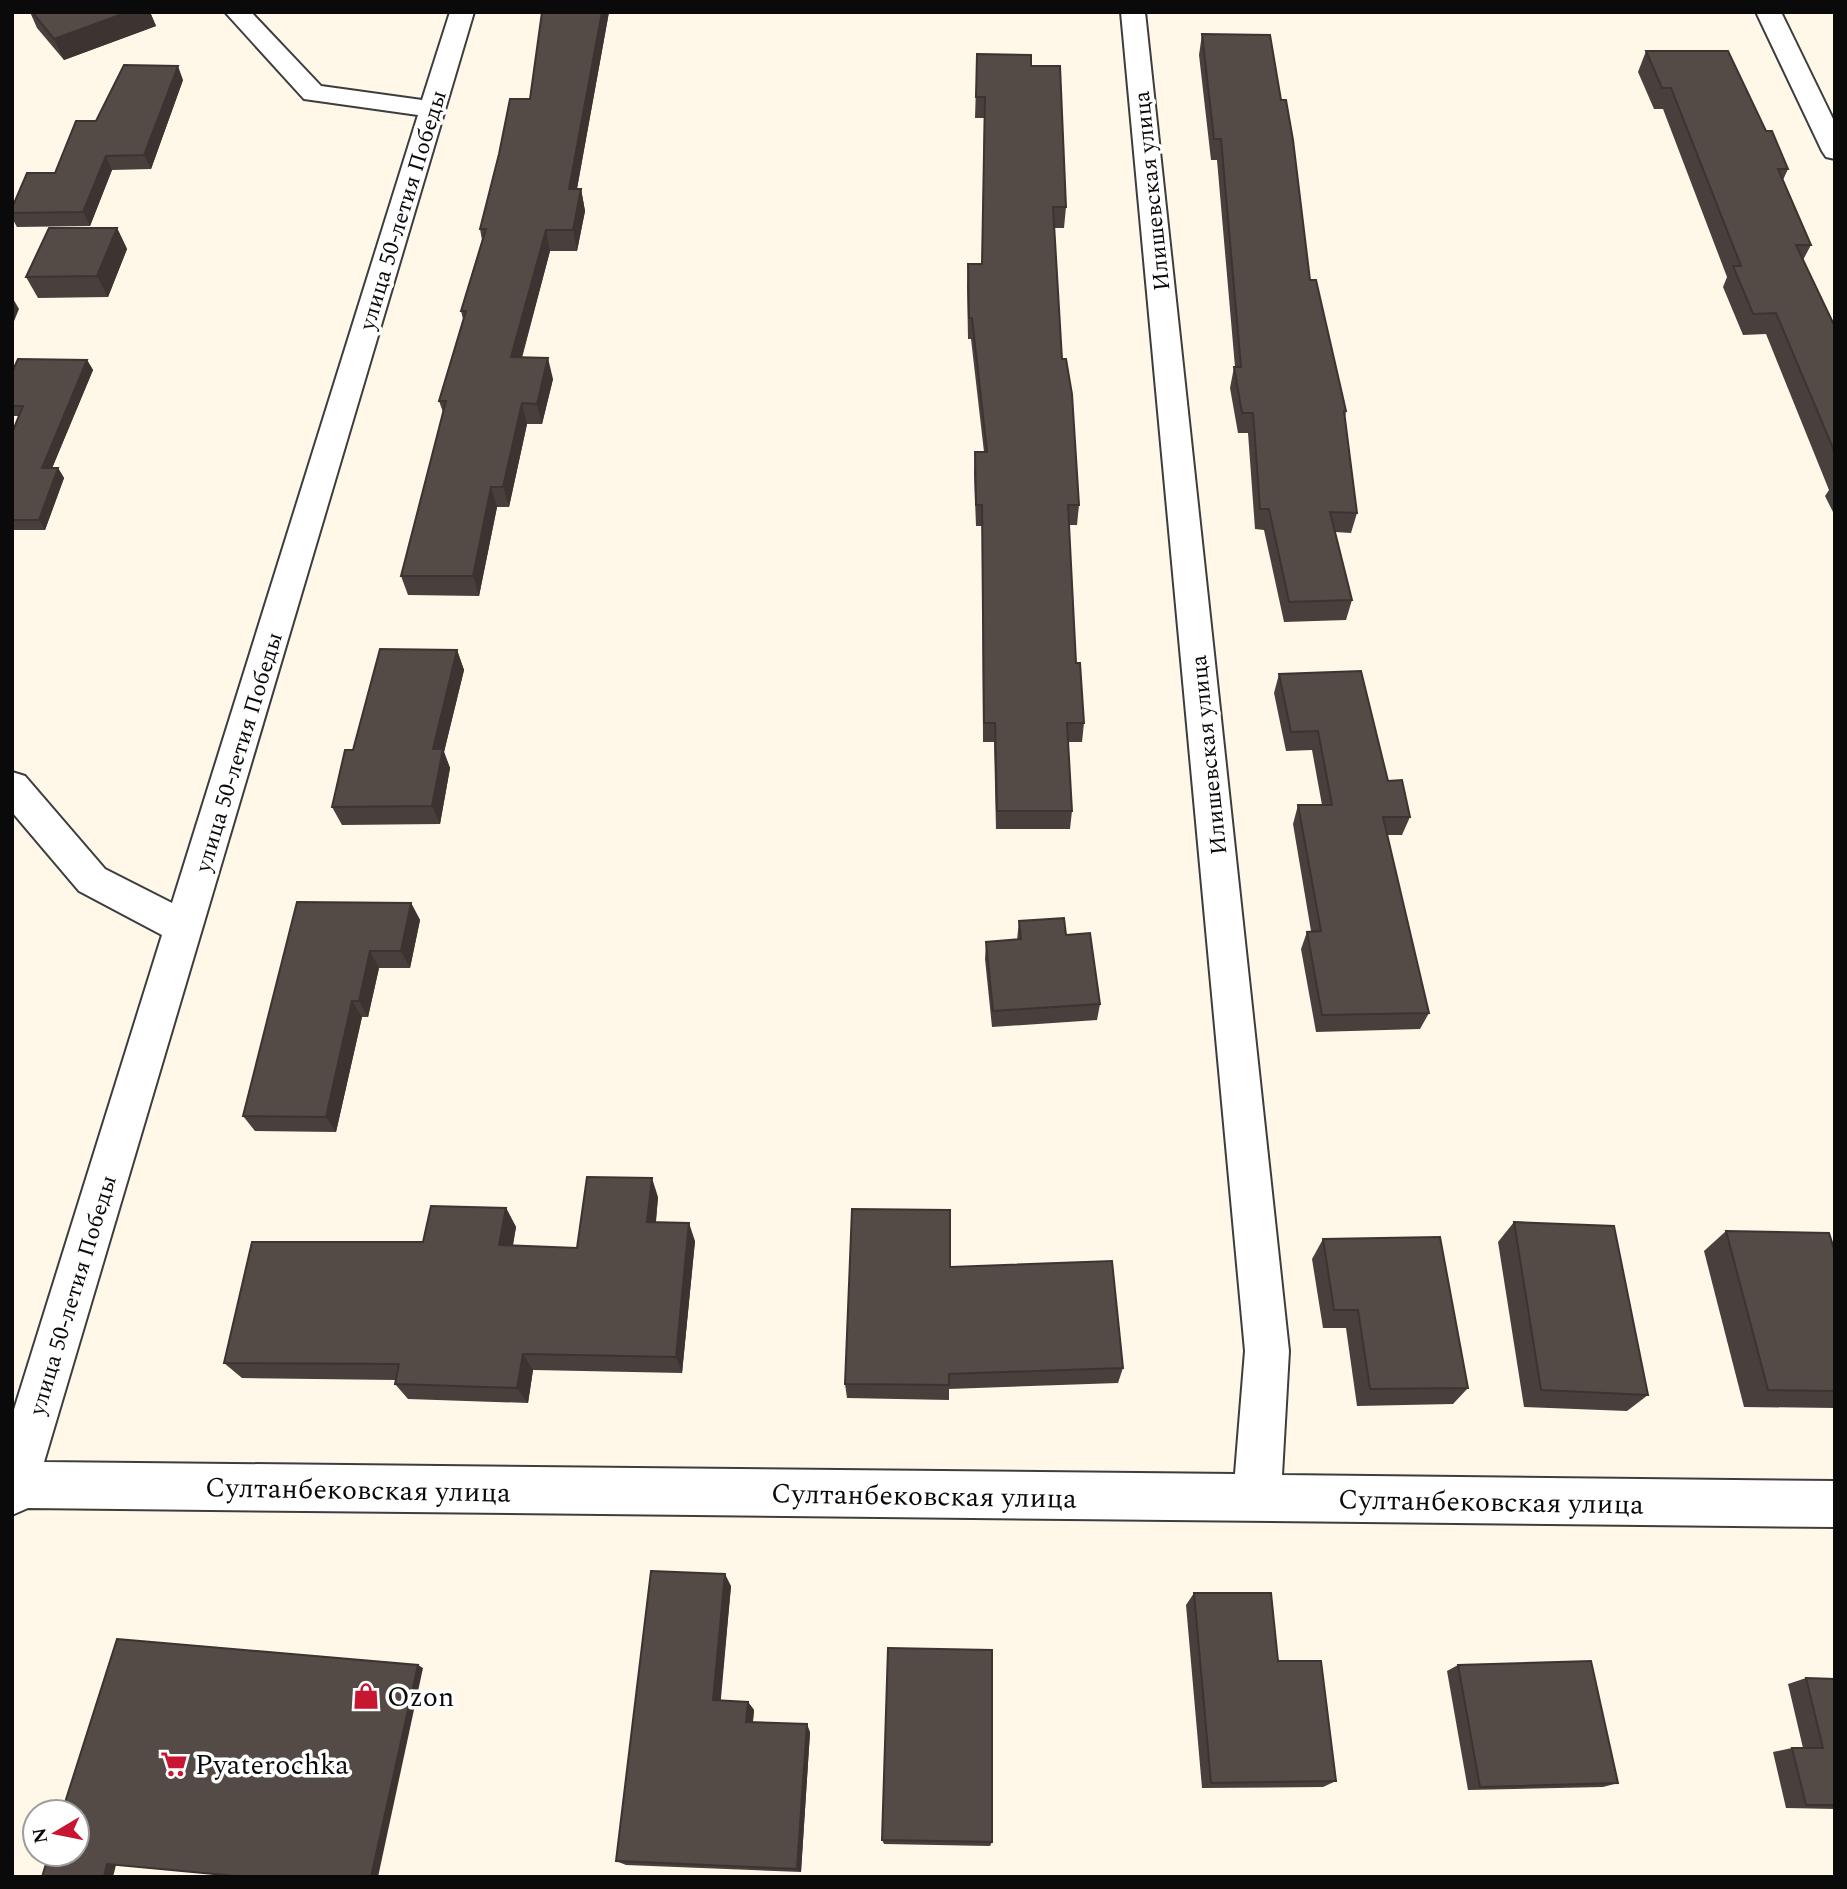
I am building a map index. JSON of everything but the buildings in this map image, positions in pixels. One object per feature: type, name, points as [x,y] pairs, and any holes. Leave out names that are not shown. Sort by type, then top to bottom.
[{"type":"street","points":[[237,12],[313,93],[433,109]]},
{"type":"street","name":"улица 50-летия Победы","points":[[13,1487],[462,12]]},
{"type":"street","name":"Илишевская улица","points":[[1133,12],[1267,1350],[1257,1498]]},
{"type":"street","points":[[1768,12],[1835,151]]},
{"type":"street","points":[[12,786],[92,880],[184,928]]},
{"type":"street","name":"Султанбековская улица","points":[[13,1487],[1835,1504]]},
{"type":"place","name":"Ozon","points":[[366,1696]]},
{"type":"place","name":"Pyaterochka","points":[[174,1764]]}]
